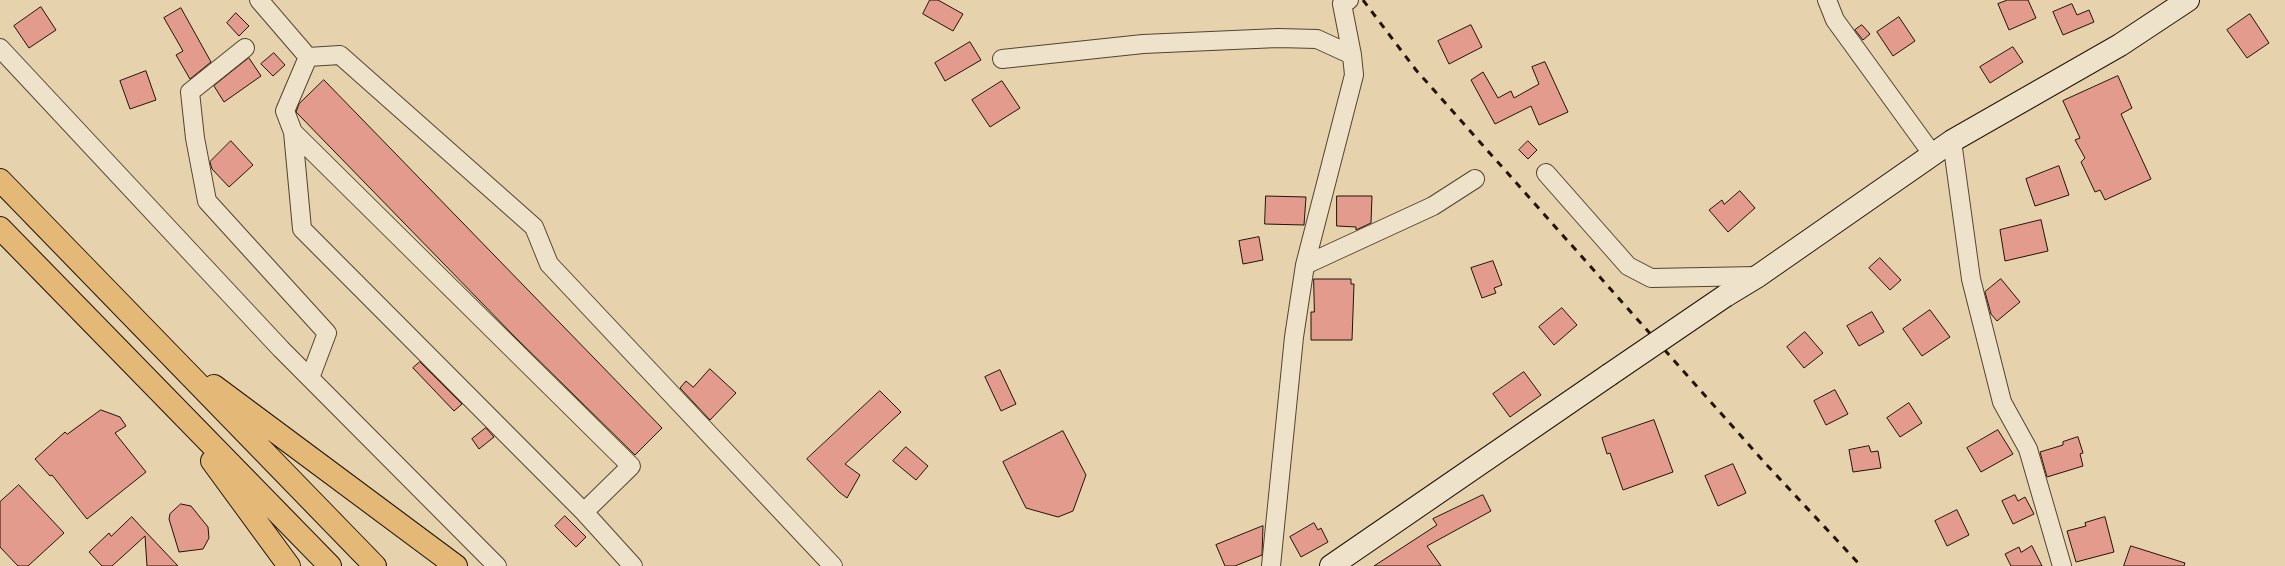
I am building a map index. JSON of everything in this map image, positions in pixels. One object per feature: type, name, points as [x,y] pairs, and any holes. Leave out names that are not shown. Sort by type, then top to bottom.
[{"type":"highway","points":[[0,180],[375,566]]},
{"type":"highway","points":[[0,228],[330,566]]},
{"type":"highway","points":[[159,345],[456,566]]},
{"type":"highway","points":[[167,399],[289,566]]},
{"type":"main road","points":[[1331,566],[1725,296],[1758,276],[1952,141],[2120,45],[2188,0]]},
{"type":"street","points":[[258,0],[308,57]]},
{"type":"street","points":[[1827,0],[1835,20],[1933,155]]},
{"type":"street","points":[[1271,566],[1294,337],[1305,265],[1354,75],[1343,1]]},
{"type":"street","points":[[1002,59],[1143,44],[1278,38],[1317,39],[1352,55]]},
{"type":"street","points":[[0,48],[310,378],[497,566]]},
{"type":"street","points":[[245,48],[190,92],[194,138],[207,201],[328,333],[310,378]]},
{"type":"street","points":[[308,57],[340,55],[534,227],[548,264],[832,566]]},
{"type":"street","points":[[308,57],[285,111],[294,132],[302,229],[584,512],[633,566]]},
{"type":"street","points":[[294,132],[631,466],[584,512]]},
{"type":"street","points":[[1952,141],[1971,279],[2002,402],[2028,449],[2062,566]]},
{"type":"street","points":[[1546,174],[1628,266],[1652,278],[1758,276]]},
{"type":"street","points":[[1305,265],[1433,206],[1475,179]]},
{"type":"building","points":[[930,0],[938,0],[963,14],[953,31],[923,14]]},
{"type":"building","points":[[2008,0],[2028,0],[2036,18],[2009,30],[1998,4]]},
{"type":"building","points":[[2072,4],[2077,15],[2089,10],[2094,22],[2063,35],[2053,12]]},
{"type":"building","points":[[41,7],[56,30],[29,48],[14,26]]},
{"type":"building","points":[[181,8],[211,62],[190,79],[176,55],[183,51],[164,18]]},
{"type":"building","points":[[236,13],[249,26],[239,36],[227,23]]},
{"type":"building","points":[[2250,14],[2269,43],[2247,58],[2227,30]]},
{"type":"building","points":[[1899,17],[1915,41],[1893,56],[1877,32]]},
{"type":"building","points":[[1471,25],[1482,47],[1449,64],[1438,41]]},
{"type":"building","points":[[1862,25],[1870,34],[1863,40],[1855,30]]},
{"type":"building","points":[[970,42],[981,60],[945,81],[935,63]]},
{"type":"building","points":[[2013,47],[2023,62],[1990,83],[1980,67]]},
{"type":"building","points":[[274,53],[285,65],[273,76],[261,64]]},
{"type":"building","points":[[249,58],[261,76],[224,102],[214,86]]},
{"type":"building","points":[[1545,62],[1568,112],[1539,125],[1531,106],[1495,124],[1471,80],[1483,72],[1498,98],[1511,91],[1514,98],[1539,84],[1532,67]]},
{"type":"building","points":[[146,71],[156,100],[130,109],[120,81]]},
{"type":"building","points":[[2118,76],[2132,108],[2121,114],[2151,179],[2105,200],[2100,190],[2095,192],[2081,162],[2085,158],[2075,140],[2080,138],[2063,101]]},
{"type":"building","points":[[324,80],[662,428],[635,455],[515,337],[296,112],[299,104]]},
{"type":"building","points":[[1002,81],[1020,108],[990,127],[972,100]]},
{"type":"building","points":[[231,141],[253,165],[229,187],[212,169],[210,162]]},
{"type":"building","points":[[1528,141],[1537,150],[1528,159],[1519,150]]},
{"type":"building","points":[[2059,166],[2069,195],[2035,206],[2026,179]]},
{"type":"building","points":[[1740,191],[1755,208],[1728,232],[1709,210],[1722,200],[1724,204]]},
{"type":"building","points":[[1266,196],[1306,197],[1304,225],[1265,224]]},
{"type":"building","points":[[1337,196],[1372,196],[1371,223],[1356,230],[1356,227],[1337,226]]},
{"type":"building","points":[[2041,220],[2048,251],[2005,261],[2000,230]]},
{"type":"building","points":[[1259,237],[1263,260],[1243,264],[1239,241]]},
{"type":"building","points":[[1880,258],[1901,280],[1890,290],[1869,268]]},
{"type":"building","points":[[1493,261],[1502,285],[1494,288],[1496,293],[1482,298],[1471,268]]},
{"type":"building","points":[[1314,279],[1351,279],[1351,284],[1354,284],[1352,340],[1311,340],[1311,312],[1314,312]]},
{"type":"building","points":[[2001,279],[2020,302],[1997,321],[1991,314],[1985,292]]},
{"type":"building","points":[[1562,308],[1577,325],[1554,345],[1539,327]]},
{"type":"building","points":[[1930,310],[1950,337],[1922,356],[1903,329]]},
{"type":"building","points":[[1872,312],[1884,332],[1859,346],[1847,326]]},
{"type":"building","points":[[1805,332],[1823,353],[1804,368],[1787,347]]},
{"type":"building","points":[[420,362],[462,404],[454,411],[413,368]]},
{"type":"building","points":[[710,369],[736,393],[710,420],[680,388],[686,381],[693,387]]},
{"type":"building","points":[[1000,370],[1016,404],[1001,411],[985,377]]},
{"type":"building","points":[[1524,372],[1541,395],[1510,417],[1493,394]]},
{"type":"building","points":[[1835,390],[1848,414],[1826,425],[1814,401]]},
{"type":"building","points":[[880,391],[901,412],[845,464],[860,475],[847,498],[839,492],[807,459]]},
{"type":"building","points":[[1909,403],[1922,423],[1900,437],[1887,418]]},
{"type":"building","points":[[101,410],[120,417],[126,426],[115,433],[146,472],[87,519],[52,475],[50,476],[35,459],[65,432],[67,434]]},
{"type":"building","points":[[1654,420],[1673,472],[1623,490],[1610,453],[1607,454],[1602,438]]},
{"type":"building","points":[[486,428],[494,437],[479,449],[472,439]]},
{"type":"building","points":[[1998,430],[2013,454],[1981,472],[1967,448]]},
{"type":"building","points":[[1063,431],[1086,475],[1073,511],[1058,517],[1026,508],[1003,462]]},
{"type":"building","points":[[2078,437],[2083,453],[2080,454],[2083,466],[2047,477],[2040,452],[2063,445],[2063,442]]},
{"type":"building","points":[[1869,446],[1871,452],[1878,451],[1881,468],[1853,472],[1849,450]]},
{"type":"building","points":[[906,447],[928,466],[916,480],[893,461]]},
{"type":"building","points":[[1733,464],[1746,493],[1718,506],[1705,476]]},
{"type":"building","points":[[19,485],[64,533],[28,566],[18,566],[0,547],[0,502]]},
{"type":"building","points":[[1483,495],[1491,511],[1427,546],[1441,566],[1374,566],[1437,525],[1433,519]]},
{"type":"building","points":[[2015,495],[2018,501],[2025,497],[2034,514],[2013,524],[2002,501]]},
{"type":"building","points":[[181,504],[191,506],[208,527],[209,538],[203,549],[179,552],[169,519],[170,514]]},
{"type":"building","points":[[1957,510],[1969,535],[1947,546],[1935,521]]},
{"type":"building","points":[[565,516],[586,537],[576,547],[555,526]]},
{"type":"building","points":[[132,517],[178,566],[147,566],[145,536],[112,566],[102,566],[89,552],[109,533],[111,536]]},
{"type":"building","points":[[2105,517],[2114,552],[2076,562],[2067,531],[2086,526],[2085,523]]},
{"type":"building","points":[[1314,523],[1318,530],[1321,528],[1328,542],[1301,557],[1290,537]]},
{"type":"building","points":[[1263,526],[1262,555],[1235,566],[1225,566],[1216,545]]},
{"type":"building","points":[[2032,546],[2042,566],[2011,566],[2005,554],[2019,547],[2021,552]]},
{"type":"building","points":[[2131,546],[2185,563],[2184,566],[2124,566]]},
{"type":"railway","points":[[1363,0],[1416,70],[1765,463],[1861,566]]}]
